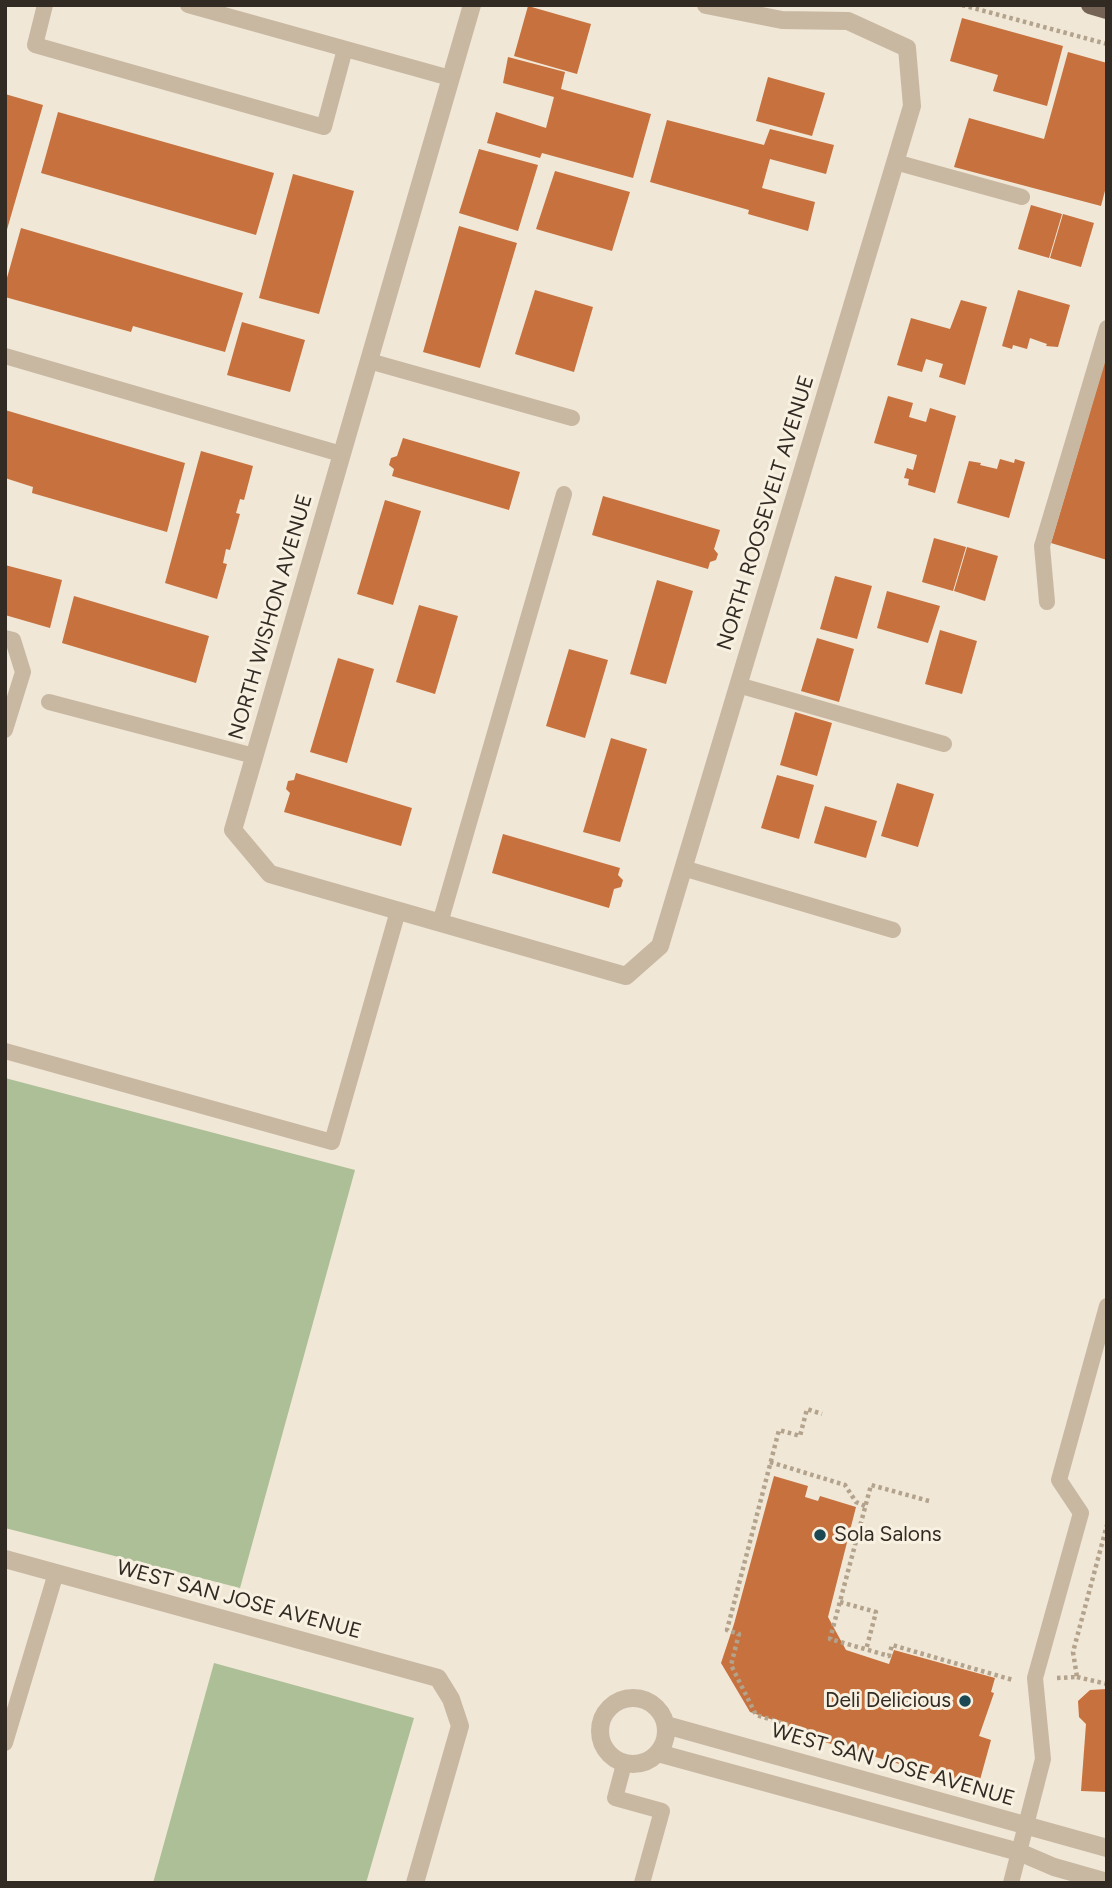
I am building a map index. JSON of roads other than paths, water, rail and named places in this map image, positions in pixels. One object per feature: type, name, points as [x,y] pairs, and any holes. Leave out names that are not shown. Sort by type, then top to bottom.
[{"type":"main road","points":[[1090,5],[1107,10]]},
{"type":"street","name":"NORTH WISHON AVENUE","points":[[472,5],[233,830],[270,874],[626,976]]},
{"type":"street","name":"NORTH ROOSEVELT AVENUE","points":[[626,976],[660,946],[912,106],[907,48],[848,21],[782,20],[706,5]]},
{"type":"street","name":"WEST SAN JOSE AVENUE","points":[[5,1559],[438,1678],[451,1699],[460,1726],[415,1883]]},
{"type":"street","points":[[634,1697],[655,1706],[666,1725],[666,1736],[658,1753],[646,1762],[635,1765],[624,1764],[607,1752],[599,1732],[605,1712],[613,1704],[634,1697]]},
{"type":"street","name":"WEST SAN JOSE AVENUE","points":[[666,1725],[1107,1848]]},
{"type":"street","points":[[658,1753],[1019,1852],[1054,1867],[1107,1882]]},
{"type":"lane","points":[[45,5],[35,45],[324,127],[345,49]]},
{"type":"lane","points":[[188,5],[450,78]]},
{"type":"lane","points":[[895,162],[1023,197]]},
{"type":"lane","points":[[1046,602],[1042,546],[1107,328]]},
{"type":"lane","points":[[5,356],[341,454]]},
{"type":"lane","points":[[369,360],[572,418]]},
{"type":"lane","points":[[440,923],[564,494]]},
{"type":"lane","points":[[5,638],[13,640],[23,672],[5,730]]},
{"type":"lane","points":[[738,685],[944,744]]},
{"type":"lane","points":[[49,702],[254,756]]},
{"type":"lane","points":[[683,868],[893,930]]},
{"type":"lane","points":[[5,1051],[332,1142],[398,911]]},
{"type":"lane","points":[[1011,1883],[1043,1759],[1035,1678],[1081,1513],[1059,1479],[1107,1306]]},
{"type":"lane","points":[[5,1743],[56,1573]]},
{"type":"lane","points":[[624,1764],[615,1798],[662,1811],[642,1883]]},
{"type":"place","name":"Sola Salons","points":[[820,1535]]},
{"type":"place","name":"Deli Delicious","points":[[965,1701]]}]
